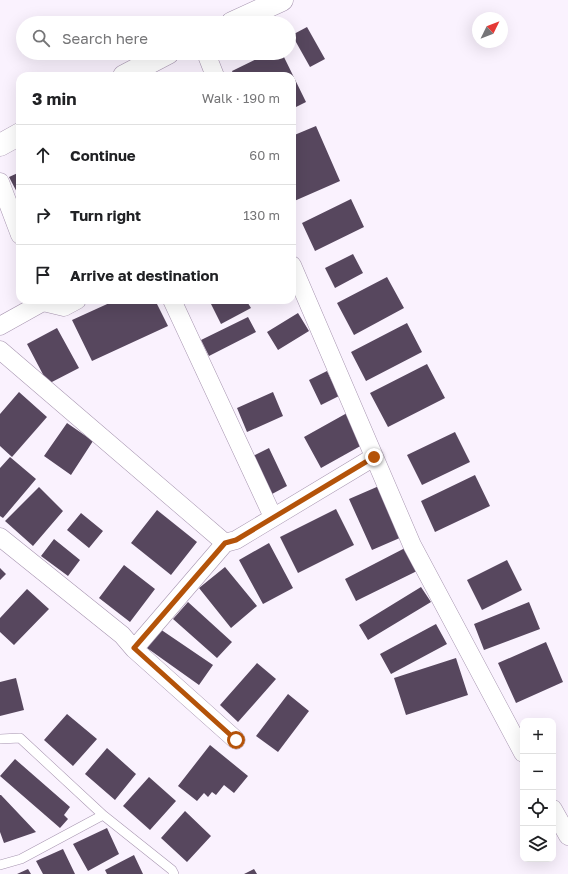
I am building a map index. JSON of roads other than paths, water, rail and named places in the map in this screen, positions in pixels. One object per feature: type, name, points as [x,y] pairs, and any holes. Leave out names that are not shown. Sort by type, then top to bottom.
[{"type":"street","points":[[247,16],[282,0]]},
{"type":"street","points":[[132,72],[155,60]]},
{"type":"street","points":[[209,60],[213,72]]},
{"type":"street","points":[[0,145],[16,136]]},
{"type":"street","points":[[0,182],[16,224]]},
{"type":"street","points":[[296,274],[412,545],[520,747]]},
{"type":"street","points":[[0,326],[37,304]]},
{"type":"street","points":[[53,304],[64,307],[70,304]]},
{"type":"street","points":[[174,304],[273,517]]},
{"type":"street","points":[[0,350],[225,543]]},
{"type":"street","points":[[134,648],[225,543],[236,540],[374,457]]},
{"type":"street","points":[[0,536],[122,635],[134,648],[236,740]]},
{"type":"street","points":[[556,814],[568,836]]},
{"type":"lane","points":[[0,739],[20,738],[104,815],[172,870],[174,874]]},
{"type":"lane","points":[[0,865],[21,859],[104,815]]}]
